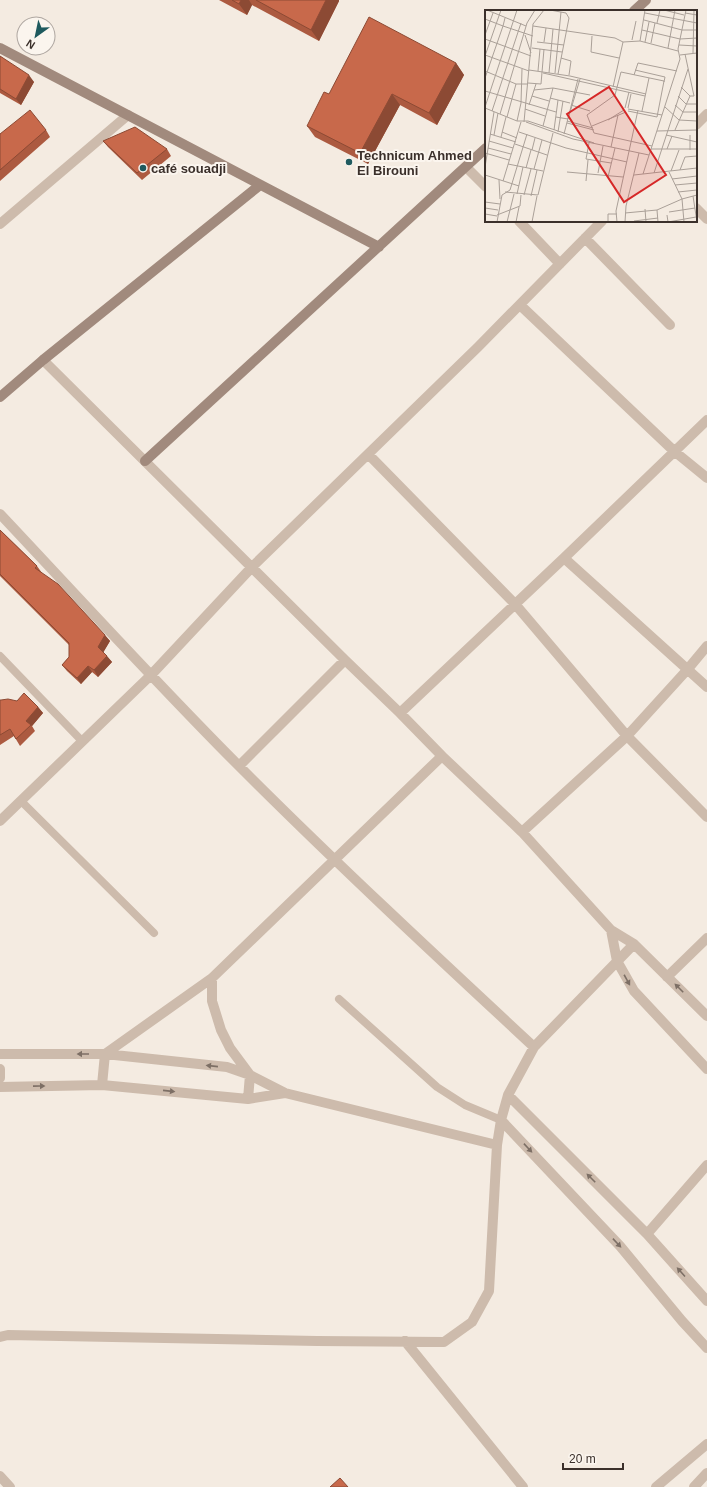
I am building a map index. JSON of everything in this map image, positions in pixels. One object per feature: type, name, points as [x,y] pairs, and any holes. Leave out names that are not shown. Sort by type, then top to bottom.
[{"type":"street","points":[[635,10],[646,0]]},
{"type":"street","points":[[0,48],[260,186],[379,247]]},
{"type":"street","points":[[697,124],[707,114]]},
{"type":"street","points":[[0,224],[128,116]]},
{"type":"street","points":[[145,461],[485,149]]},
{"type":"street","points":[[466,166],[485,186]]},
{"type":"street","points":[[0,397],[43,360],[260,186]]},
{"type":"street","points":[[697,209],[707,219]]},
{"type":"street","points":[[520,222],[560,264]]},
{"type":"street","points":[[0,821],[151,675],[252,567],[478,347],[601,222]]},
{"type":"street","points":[[585,238],[670,325]]},
{"type":"street","points":[[520,305],[674,451],[707,478]]},
{"type":"street","points":[[43,360],[442,756],[522,832],[611,930],[634,944],[707,1016]]},
{"type":"street","points":[[400,713],[707,420]]},
{"type":"street","points":[[368,454],[515,604],[627,736],[707,818]]},
{"type":"street","points":[[0,514],[151,675],[239,766],[335,860],[534,1047]]},
{"type":"street","points":[[564,558],[707,687]]},
{"type":"street","points":[[522,832],[627,736],[707,646]]},
{"type":"street","points":[[239,766],[345,660]]},
{"type":"street","points":[[102,1085],[105,1054],[212,978],[442,756]]},
{"type":"street","points":[[611,930],[617,961],[634,991],[707,1069]]},
{"type":"street","points":[[667,977],[707,938]]},
{"type":"street","points":[[0,1337],[8,1335],[444,1342],[472,1322],[489,1291],[497,1145],[501,1120],[508,1095],[534,1047],[634,944]]},
{"type":"street","points":[[212,978],[212,1001],[221,1030],[230,1048],[250,1075],[248,1099]]},
{"type":"street","points":[[0,1054],[105,1054],[227,1068],[250,1075],[284,1093],[497,1145]]},
{"type":"street","points":[[0,1069],[0,1078]]},
{"type":"street","points":[[0,1087],[102,1085],[248,1099],[284,1093]]},
{"type":"street","points":[[508,1095],[647,1234],[706,1298]]},
{"type":"street","points":[[501,1120],[620,1246],[707,1348]]},
{"type":"street","points":[[647,1234],[707,1165]]},
{"type":"street","points":[[405,1342],[523,1487]]},
{"type":"street","points":[[656,1487],[707,1444]]},
{"type":"street","points":[[694,1487],[707,1473]]},
{"type":"street","points":[[0,1476],[10,1487]]},
{"type":"lane","points":[[0,656],[82,741]]},
{"type":"lane","points":[[21,801],[154,933]]},
{"type":"lane","points":[[339,999],[437,1087],[465,1105],[501,1120]]},
{"type":"building","points":[[232,0],[241,0],[239,4]]},
{"type":"building","points":[[256,0],[326,0],[311,30]]},
{"type":"building","points":[[369,17],[456,63],[429,113],[392,94],[360,153],[307,126],[324,92],[329,94]]},
{"type":"building","points":[[0,56],[29,75],[16,99],[0,89]]},
{"type":"building","points":[[30,110],[46,130],[0,170],[0,134]]},
{"type":"building","name":"café souadji","points":[[135,127],[167,149],[137,173],[103,141]]},
{"type":"building","points":[[0,530],[37,566],[35,568],[58,584],[105,635],[98,647],[107,656],[94,670],[88,666],[77,678],[62,665],[69,657],[69,643],[0,574]]},
{"type":"building","points":[[24,693],[38,707],[26,721],[31,725],[16,739],[10,729],[0,735],[0,700],[8,699],[17,701]]},
{"type":"building","points":[[340,1478],[348,1487],[330,1487]]},
{"type":"place","name":"Technicum Ahmed El Birouni","points":[[349,162]]},
{"type":"place","name":"café souadji","points":[[143,168]]}]
